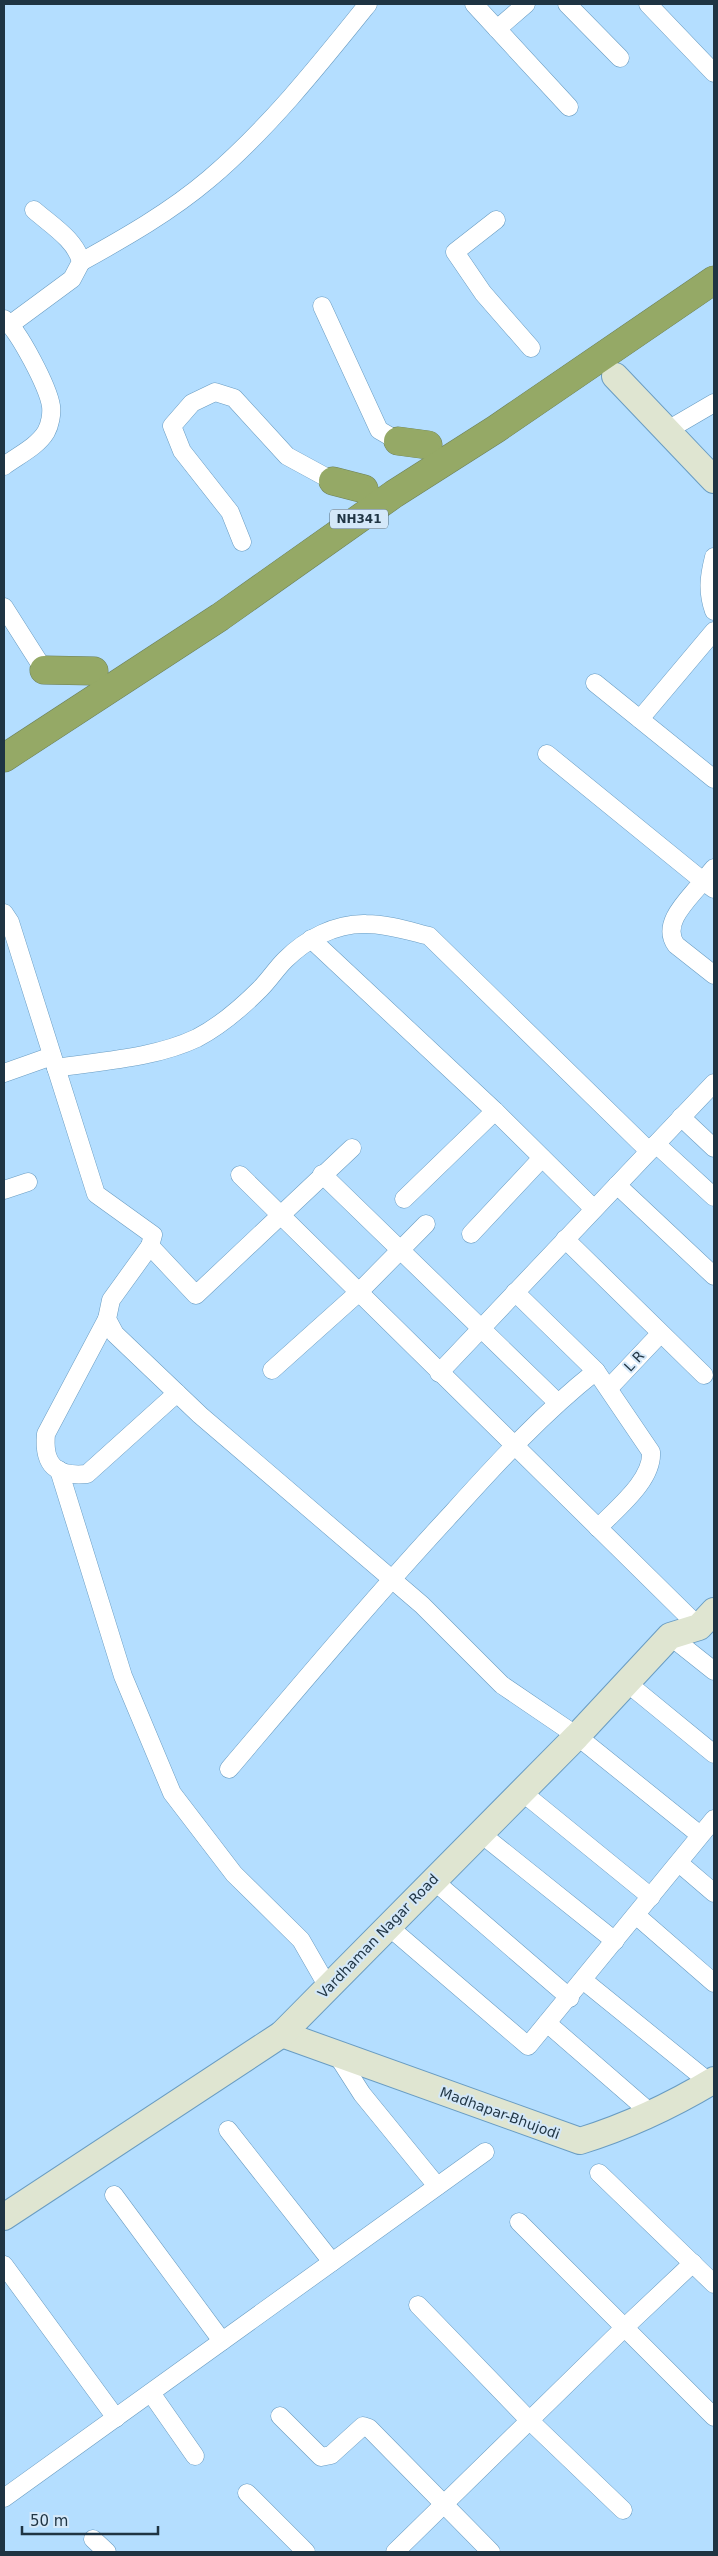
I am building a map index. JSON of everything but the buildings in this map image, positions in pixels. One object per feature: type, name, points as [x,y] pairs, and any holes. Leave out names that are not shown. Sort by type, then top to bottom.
[{"type":"highway","name":"NH341","points":[[4,758],[220,617],[394,494],[496,429],[714,280]]},
{"type":"highway","points":[[398,441],[428,446]]},
{"type":"highway","name":"NH341","points":[[332,481],[364,489]]},
{"type":"highway","points":[[44,670],[94,671]]},
{"type":"street","points":[[4,466],[46,432],[50,422],[51,406],[24,344],[7,322],[56,292],[72,279],[81,262],[150,223],[209,179],[287,103],[368,4]]},
{"type":"street","points":[[474,4],[570,107]]},
{"type":"street","points":[[497,29],[526,4]]},
{"type":"street","points":[[566,4],[620,58]]},
{"type":"street","points":[[648,4],[714,73]]},
{"type":"street","points":[[34,210],[75,247],[81,262]]},
{"type":"street","points":[[496,220],[455,252],[483,293],[531,348]]},
{"type":"street","points":[[322,306],[379,430],[398,441]]},
{"type":"street","points":[[615,376],[714,480]]},
{"type":"street","points":[[242,542],[230,512],[182,451],[172,426],[192,403],[216,392],[234,398],[287,456],[332,481]]},
{"type":"street","points":[[666,431],[714,403]]},
{"type":"street","points":[[714,557],[709,578],[709,595],[714,611]]},
{"type":"street","points":[[4,607],[44,670]]},
{"type":"street","points":[[640,719],[714,631]]},
{"type":"street","points":[[596,683],[712,773]]},
{"type":"street","points":[[547,754],[711,879],[675,917],[671,932],[672,939],[676,945],[714,975]]},
{"type":"street","points":[[4,913],[10,922],[96,1194],[152,1235],[150,1246],[111,1300],[107,1319],[46,1434],[44,1451],[48,1462],[59,1470],[72,1475],[87,1474],[177,1393]]},
{"type":"street","points":[[4,1072],[54,1062],[157,1051],[197,1038],[232,1013],[261,988],[286,960],[311,939],[337,928],[365,924],[429,936],[653,1147],[714,1197]]},
{"type":"street","points":[[311,939],[495,1111],[594,1209]]},
{"type":"street","points":[[439,1373],[714,1083]]},
{"type":"street","points":[[404,1199],[495,1111]]},
{"type":"street","points":[[681,1118],[714,1148]]},
{"type":"street","points":[[150,1246],[196,1295],[281,1216],[322,1174],[352,1148]]},
{"type":"street","points":[[471,1234],[542,1158]]},
{"type":"street","points":[[322,1174],[557,1402]]},
{"type":"street","points":[[240,1176],[598,1528],[707,1619]]},
{"type":"street","points":[[4,1190],[28,1182]]},
{"type":"street","points":[[617,1185],[714,1276]]},
{"type":"street","points":[[272,1370],[358,1292],[426,1224]]},
{"type":"street","points":[[565,1239],[704,1376]]},
{"type":"street","points":[[515,1292],[596,1371],[648,1444],[652,1460],[644,1478],[598,1528]]},
{"type":"street","points":[[107,1319],[115,1334],[177,1393],[422,1605],[502,1685],[577,1736],[700,1835]]},
{"type":"street","name":"L R","points":[[609,1388],[660,1334]]},
{"type":"street","points":[[229,1769],[391,1579],[513,1446],[557,1402],[596,1371]]},
{"type":"street","points":[[59,1470],[122,1676],[172,1793],[234,1874],[301,1940],[328,1987]]},
{"type":"street","name":"Vardhaman Nagar Road","points":[[4,2217],[282,2034],[577,1736],[670,1636],[707,1619]]},
{"type":"street","points":[[670,1636],[714,1671]]},
{"type":"street","points":[[626,1682],[714,1754]]},
{"type":"street","points":[[522,1792],[651,1897]]},
{"type":"street","points":[[388,1926],[528,2046],[570,1998],[714,1819]]},
{"type":"street","points":[[480,1833],[615,1940]]},
{"type":"street","points":[[679,1863],[714,1893]]},
{"type":"street","points":[[433,1880],[570,1998]]},
{"type":"street","points":[[637,1916],[714,1983]]},
{"type":"street","points":[[584,1980],[712,2082]]},
{"type":"street","points":[[547,2023],[653,2114]]},
{"type":"street","name":"Madhapar-Bhujodi","points":[[282,2034],[580,2141],[623,2128],[712,2082]]},
{"type":"street","points":[[337,2055],[362,2094],[437,2186]]},
{"type":"street","points":[[228,2130],[332,2262]]},
{"type":"street","points":[[5,2494],[116,2418],[485,2152]]},
{"type":"street","points":[[599,2173],[714,2284]]},
{"type":"street","points":[[114,2195],[222,2341]]},
{"type":"street","points":[[519,2222],[714,2417]]},
{"type":"street","points":[[395,2552],[624,2328],[693,2264]]},
{"type":"street","points":[[4,2266],[116,2418]]},
{"type":"street","points":[[418,2305],[530,2421],[623,2510]]},
{"type":"street","points":[[151,2392],[196,2456]]},
{"type":"street","points":[[280,2416],[321,2457],[331,2455],[363,2426],[369,2428],[445,2502],[491,2552]]},
{"type":"street","points":[[247,2493],[306,2552]]},
{"type":"street","points":[[93,2539],[107,2552]]}]
